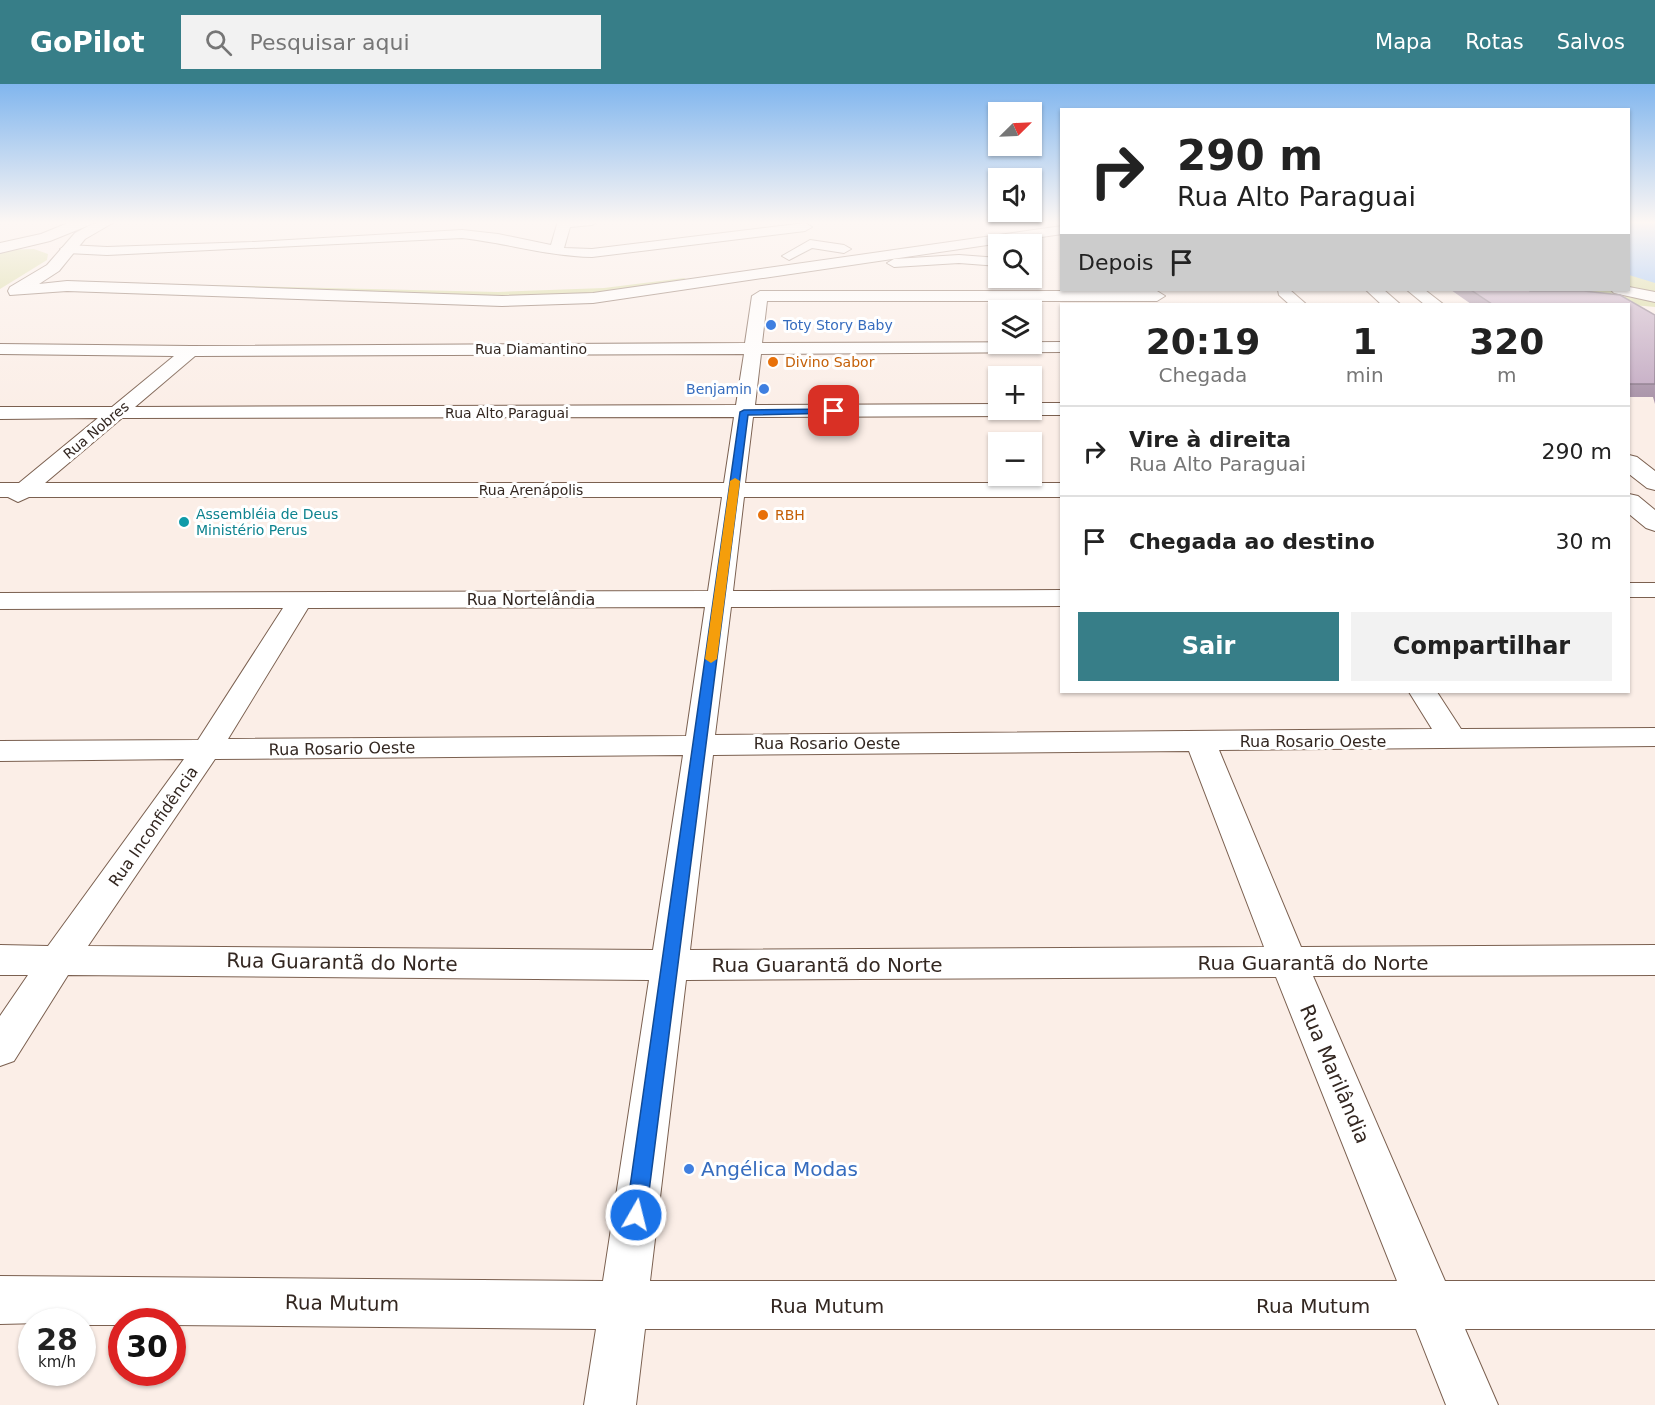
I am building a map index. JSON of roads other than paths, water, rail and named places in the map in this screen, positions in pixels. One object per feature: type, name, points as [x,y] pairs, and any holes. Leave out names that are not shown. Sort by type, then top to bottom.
[{"type":"main road","points":[[8,294],[28,283]]},
{"type":"main road","points":[[417,283],[507,285],[563,283]]},
{"type":"main road","points":[[8,294],[67,286],[502,301],[593,297],[720,283]]},
{"type":"main road","points":[[1375,291],[1390,303]]},
{"type":"main road","points":[[1416,291],[1433,303]]},
{"type":"main road","points":[[1630,463],[1655,483]]},
{"type":"main road","points":[[1630,502],[1655,523]]},
{"type":"street","points":[[610,1405],[753,348],[743,283]]},
{"type":"street","points":[[787,283],[1012,296],[1157,297]]},
{"type":"street","points":[[1009,288],[1012,296]]},
{"type":"street","points":[[1628,291],[1655,297]]},
{"type":"street","points":[[1284,292],[1297,303]]},
{"type":"street","name":"Rua Diamantino","points":[[0,349],[191,351],[1060,347]]},
{"type":"street","name":"Rua Nobres","points":[[0,509],[191,351]]},
{"type":"street","points":[[1042,409],[1060,409]]},
{"type":"street","name":"Rua Alto Paraguai","points":[[0,413],[988,410]]},
{"type":"street","name":"Rua Arenápolis","points":[[0,490],[1060,490]]},
{"type":"street","points":[[1630,590],[1655,590]]},
{"type":"street","name":"Rua Nortelândia","points":[[0,601],[1060,598]]},
{"type":"street","name":"Rua Inconfidência","points":[[0,1049],[58,960],[206,750],[301,599]]},
{"type":"street","points":[[1424,693],[1453,739]]},
{"type":"street","name":"Rua Rosario Oeste","points":[[0,751],[1655,737]]},
{"type":"street","name":"Rua Marilândia","points":[[1200,741],[1288,963],[1472,1405]]},
{"type":"street","name":"Rua Guarantã do Norte","points":[[0,960],[669,965],[1655,960]]},
{"type":"street","name":"Rua Mutum","points":[[0,1300],[624,1305],[1433,1307],[1655,1305]]},
{"type":"place","name":"Toty Story Baby","points":[[771,325]]},
{"type":"place","name":"Divino Sabor","points":[[773,362]]},
{"type":"place","name":"Benjamin","points":[[764,389]]},
{"type":"place","name":"RBH","points":[[763,515]]},
{"type":"place","name":"Assembléia de Deus Ministério Perus","points":[[184,522]]},
{"type":"place","name":"Angélica Modas","points":[[689,1169]]}]
